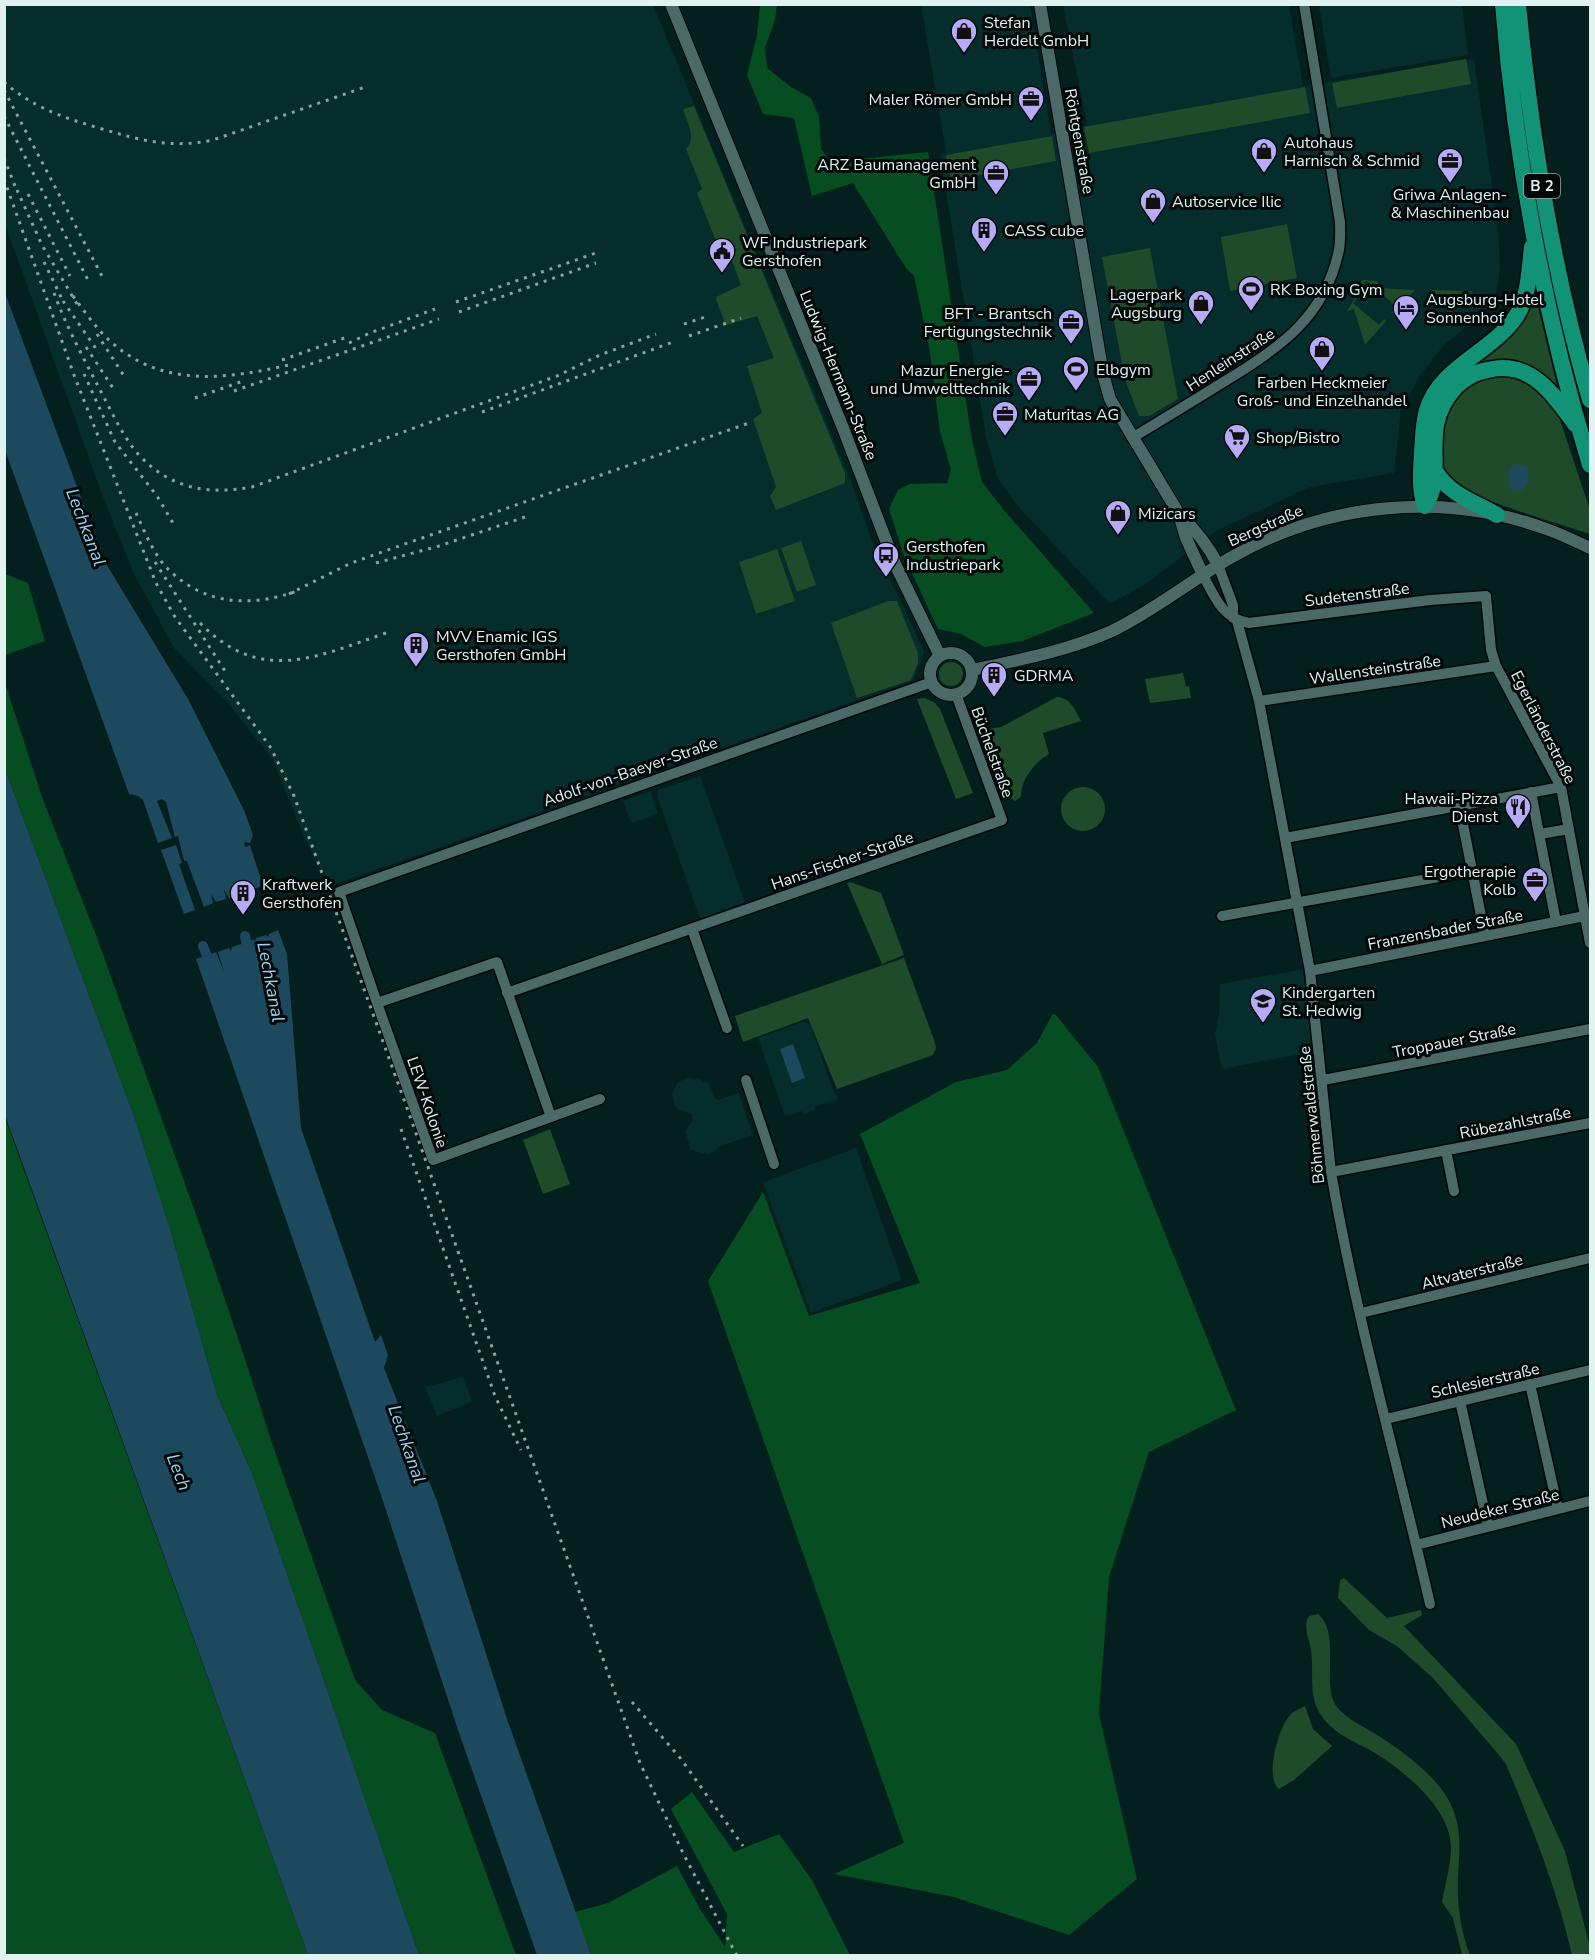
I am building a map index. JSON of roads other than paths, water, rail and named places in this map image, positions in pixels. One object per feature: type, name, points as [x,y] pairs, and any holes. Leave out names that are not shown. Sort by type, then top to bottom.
[{"type":"highway","name":"B 2","points":[[1503,4],[1516,124],[1534,234],[1580,432],[1590,465]]},
{"type":"highway","name":"B 2","points":[[1518,4],[1524,65],[1547,216],[1590,400]]},
{"type":"highway","name":"B 2","points":[[1425,506],[1420,487],[1423,431],[1427,410],[1435,392],[1448,377],[1494,341],[1515,317],[1526,294],[1534,234]]},
{"type":"highway","name":"B 2","points":[[1425,506],[1434,487],[1434,435],[1439,412],[1457,385],[1482,370],[1512,368],[1535,378],[1557,399],[1580,432]]},
{"type":"highway","points":[[1434,469],[1444,484],[1456,494],[1497,515]]},
{"type":"street","name":"Ludwig-Hermann-Straße","points":[[671,4],[843,428],[893,558],[940,656]]},
{"type":"street","name":"Röntgenstraße","points":[[1040,4],[1103,374],[1110,399],[1179,514],[1196,530],[1218,565]]},
{"type":"street","name":"Henleinstraße","points":[[1132,438],[1284,343],[1305,322],[1327,286],[1339,253],[1340,222],[1304,4]]},
{"type":"street","name":"Bergstraße","points":[[972,670],[1056,652],[1083,643],[1142,614],[1203,574],[1257,543],[1291,528],[1323,518],[1389,508],[1425,506],[1462,509],[1497,515],[1548,530],[1590,548]]},
{"type":"street","name":"Röntgenstraße","points":[[1179,514],[1186,538],[1203,574]]},
{"type":"street","points":[[1218,565],[1233,606],[1235,620]]},
{"type":"street","points":[[1203,574],[1223,610],[1235,620]]},
{"type":"street","name":"Sudetenstraße","points":[[1235,620],[1249,623],[1430,600],[1486,596]]},
{"type":"street","name":"Egerländerstraße","points":[[1486,596],[1491,650],[1496,666],[1561,787],[1590,943]]},
{"type":"street","name":"Böhmerwaldstraße","points":[[1235,620],[1258,701],[1310,971],[1331,1172],[1361,1313],[1430,1604]]},
{"type":"street","points":[[954,653],[966,659],[972,670],[969,685],[956,694],[945,694],[939,691],[932,682],[930,673],[932,666],[940,656],[954,653]]},
{"type":"street","name":"Wallensteinstraße","points":[[1258,701],[1496,666]]},
{"type":"street","name":"Adolf-von-Baeyer-Straße","points":[[339,892],[932,682]]},
{"type":"street","name":"Büchelstraße","points":[[956,694],[1002,820]]},
{"type":"street","points":[[1285,838],[1459,804],[1561,787]]},
{"type":"street","points":[[1531,792],[1556,922]]},
{"type":"street","points":[[1459,804],[1485,936]]},
{"type":"street","name":"Hans-Fischer-Straße","points":[[507,993],[1002,820]]},
{"type":"street","points":[[1540,834],[1569,829]]},
{"type":"street","points":[[1222,916],[1472,871]]},
{"type":"street","name":"LEW-Kolonie","points":[[339,892],[433,1160],[600,1099]]},
{"type":"street","name":"Franzensbader Straße","points":[[1310,971],[1585,916]]},
{"type":"street","points":[[692,928],[727,1028]]},
{"type":"street","points":[[377,1003],[497,962],[551,1117]]},
{"type":"street","name":"Troppauer Straße","points":[[1323,1080],[1590,1029]]},
{"type":"street","points":[[746,1080],[774,1164]]},
{"type":"street","name":"Rübezahlstraße","points":[[1331,1172],[1590,1123]]},
{"type":"street","name":"Rübezahlstraße","points":[[1446,1150],[1454,1191]]},
{"type":"street","name":"Altvaterstraße","points":[[1361,1313],[1590,1258]]},
{"type":"street","name":"Schlesierstraße","points":[[1386,1419],[1590,1370]]},
{"type":"street","points":[[1530,1384],[1558,1509]]},
{"type":"street","points":[[1460,1401],[1488,1526]]},
{"type":"street","name":"Neudeker Straße","points":[[1416,1545],[1590,1501]]},
{"type":"water","points":[[5,293],[105,562],[188,699],[244,810],[253,835],[250,843],[245,842],[244,845],[246,847],[250,845],[263,886],[253,889],[249,881],[250,890],[241,894],[236,885],[238,895],[229,898],[224,889],[226,899],[216,902],[211,894],[213,903],[204,907],[187,861],[184,861],[178,836],[175,837],[166,802],[162,799],[157,801],[172,838],[158,843],[143,800],[129,794],[5,450]]},
{"type":"water","points":[[1517,464],[1528,468],[1528,483],[1523,490],[1511,490],[1509,469]]},
{"type":"water","name":"Lech","points":[[5,769],[135,1119],[170,1229],[217,1395],[252,1473],[419,1955],[308,1955],[5,1115]]},
{"type":"water","points":[[176,845],[182,863],[179,864],[195,910],[184,914],[161,850]]},
{"type":"water","points":[[278,930],[287,954],[301,1128],[375,1342],[381,1335],[388,1355],[384,1368],[437,1501],[507,1719],[591,1955],[537,1955],[458,1730],[381,1495],[196,959],[216,952],[224,972],[218,952],[229,948],[231,951],[232,947],[241,944],[243,946],[244,943],[254,939],[255,942],[256,938],[266,935],[268,937],[269,934]]},
{"type":"water","points":[[793,1044],[805,1078],[792,1083],[780,1049]]},
{"type":"waterway","name":"Lechkanal","points":[[245,936],[249,956]]},
{"type":"waterway","points":[[203,946],[207,956]]},
{"type":"railway","points":[[4,82],[37,105],[73,120],[155,142],[183,144],[213,140],[368,86]]},
{"type":"railway","points":[[4,90],[103,278]]},
{"type":"railway","points":[[4,116],[89,282]]},
{"type":"railway","points":[[4,158],[15,186]]},
{"type":"railway","points":[[4,179],[74,375],[156,583],[175,617],[271,748],[294,796],[640,1763],[683,1853],[737,1956]]},
{"type":"railway","points":[[17,190],[42,245],[77,304]]},
{"type":"railway","points":[[28,194],[70,276]]},
{"type":"railway","points":[[456,302],[596,253]]},
{"type":"railway","points":[[44,262],[62,299]]},
{"type":"railway","points":[[459,312],[596,263]]},
{"type":"railway","points":[[54,293],[81,353],[117,423],[133,448],[164,475],[191,487],[206,489],[252,487],[557,376],[600,355],[656,334]]},
{"type":"railway","points":[[73,296],[101,332],[122,351],[144,364],[167,372],[191,376],[216,376],[267,370],[293,364]]},
{"type":"railway","points":[[63,301],[99,353]]},
{"type":"railway","points":[[349,343],[435,309]]},
{"type":"railway","points":[[684,324],[705,317]]},
{"type":"railway","points":[[689,336],[741,318]]},
{"type":"railway","points":[[234,391],[439,319]]},
{"type":"railway","points":[[97,334],[126,379]]},
{"type":"railway","points":[[282,360],[347,337]]},
{"type":"railway","points":[[482,412],[673,342]]},
{"type":"railway","points":[[86,347],[113,388]]},
{"type":"railway","points":[[84,374],[115,442],[157,496],[173,523]]},
{"type":"railway","points":[[195,398],[243,381]]},
{"type":"railway","points":[[289,594],[351,563],[749,423]]},
{"type":"railway","points":[[136,513],[160,560],[179,579],[194,589],[210,596],[244,601],[261,600],[297,591]]},
{"type":"railway","points":[[376,563],[439,546],[528,516]]},
{"type":"railway","points":[[155,562],[225,671]]},
{"type":"railway","points":[[200,623],[223,642],[245,654],[267,660],[312,657],[386,633]]},
{"type":"railway","points":[[401,1129],[495,1396],[521,1450]]},
{"type":"railway","points":[[632,1702],[681,1759],[743,1846]]},
{"type":"place","name":"Stefan Herdelt GmbH","points":[[964,54]]},
{"type":"place","name":"Maler Römer GmbH","points":[[1031,122]]},
{"type":"place","name":"Autohaus Harnisch & Schmid","points":[[1264,174]]},
{"type":"place","name":"Griwa Anlagen- & Maschinenbau","points":[[1450,184]]},
{"type":"place","name":"ARZ Baumanagement GmbH","points":[[996,196]]},
{"type":"place","name":"Autoservice Ilic","points":[[1153,224]]},
{"type":"place","name":"CASS cube","points":[[984,253]]},
{"type":"place","name":"WF Industriepark Gersthofen","points":[[722,274]]},
{"type":"place","name":"RK Boxing Gym","points":[[1251,312]]},
{"type":"place","name":"Lagerpark Augsburg","points":[[1201,326]]},
{"type":"place","name":"Augsburg-Hotel Sonnenhof","points":[[1406,331]]},
{"type":"place","name":"BFT - Brantsch Fertigungstechnik","points":[[1071,345]]},
{"type":"place","name":"Farben Heckmeier Groß- und Einzelhandel","points":[[1322,372]]},
{"type":"place","name":"Elbgym","points":[[1076,392]]},
{"type":"place","name":"Mazur Energie- und Umwelttechnik","points":[[1029,402]]},
{"type":"place","name":"Maturitas AG","points":[[1005,437]]},
{"type":"place","name":"Shop/Bistro","points":[[1237,460]]},
{"type":"place","name":"Mizicars","points":[[1118,536]]},
{"type":"place","name":"Gersthofen Industriepark","points":[[886,578]]},
{"type":"place","name":"MVV Enamic IGS Gersthofen GmbH","points":[[416,668]]},
{"type":"place","name":"GDRMA","points":[[994,698]]},
{"type":"place","name":"Hawaii-Pizza Dienst","points":[[1518,830]]},
{"type":"place","name":"Ergotherapie Kolb","points":[[1535,903]]},
{"type":"place","name":"Kraftwerk Gersthofen","points":[[243,916]]},
{"type":"place","name":"Kindergarten St. Hedwig","points":[[1263,1024]]}]
